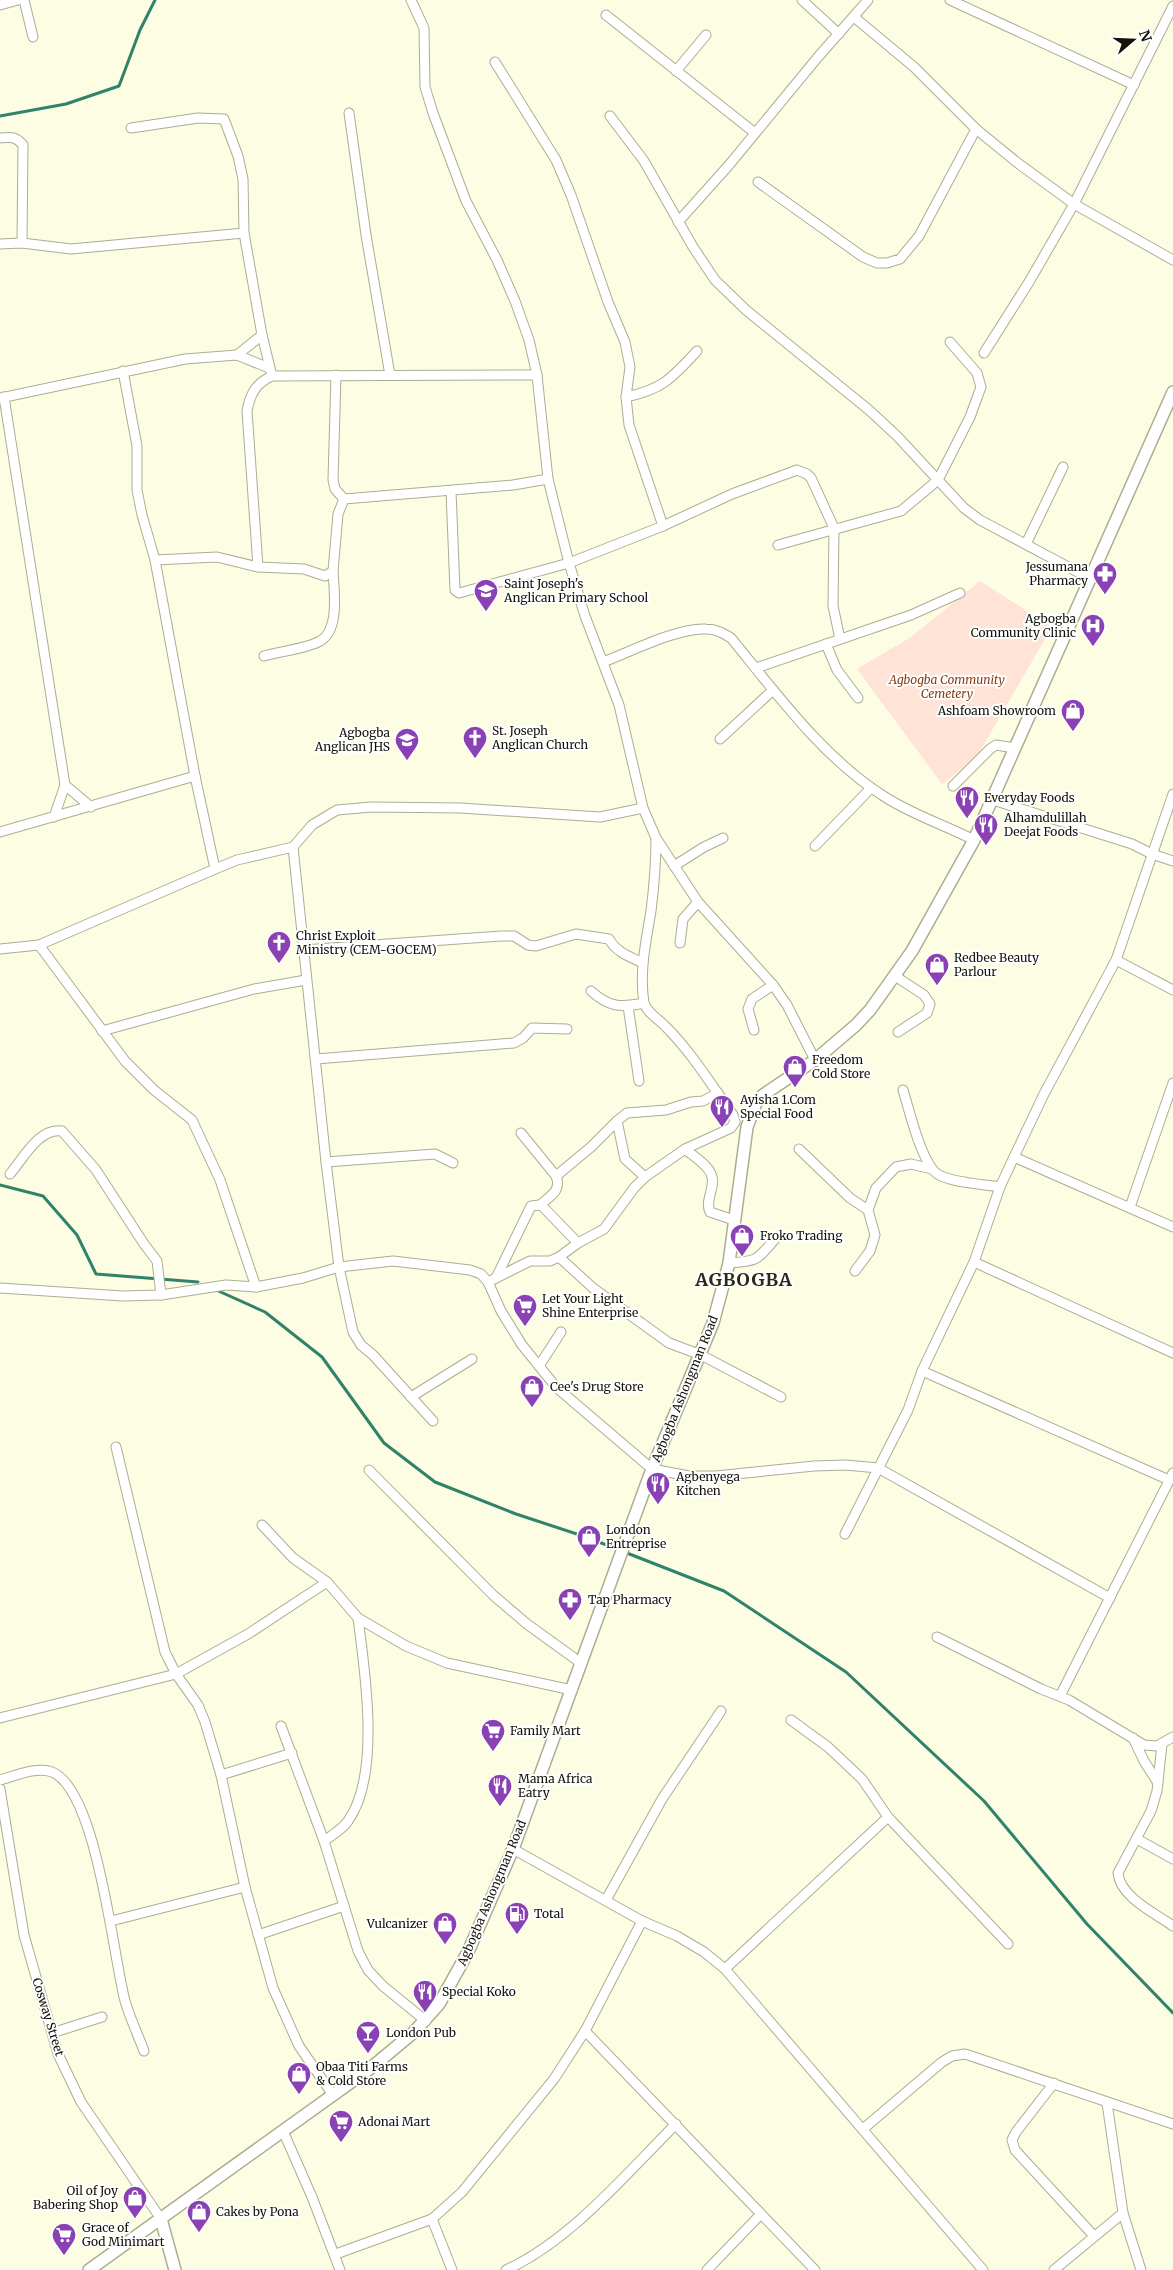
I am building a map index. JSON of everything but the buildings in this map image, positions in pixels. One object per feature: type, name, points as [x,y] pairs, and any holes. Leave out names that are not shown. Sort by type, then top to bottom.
[{"type":"street","points":[[0,5],[18,0]]},
{"type":"street","points":[[24,0],[33,37]]},
{"type":"street","points":[[411,0],[424,28],[425,87],[433,113],[466,201],[516,301],[529,340],[537,375],[548,479],[568,563],[585,616],[604,662],[630,749],[643,808],[656,838],[698,902],[773,985],[787,1005],[803,1040],[815,1060]]},
{"type":"street","points":[[802,0],[839,34]]},
{"type":"street","points":[[678,222],[868,0]]},
{"type":"street","points":[[950,0],[1134,85]]},
{"type":"street","points":[[984,353],[1029,282],[1074,204],[1173,6]]},
{"type":"street","points":[[606,15],[755,133]]},
{"type":"street","points":[[854,17],[914,67],[976,129],[1018,164],[1074,204],[1173,260]]},
{"type":"street","points":[[676,71],[706,35]]},
{"type":"street","points":[[495,62],[556,160],[572,195],[608,302],[629,354],[630,367],[626,397],[629,425],[663,526]]},
{"type":"street","points":[[349,113],[366,235],[390,375]]},
{"type":"street","points":[[610,116],[644,161],[663,191],[678,222],[715,280],[740,304],[869,410],[972,514],[1089,578]]},
{"type":"street","points":[[131,128],[198,118],[224,119],[238,156],[244,179],[244,233],[262,336],[271,372]]},
{"type":"street","points":[[758,182],[863,258],[877,263],[887,263],[900,259],[919,236],[976,129]]},
{"type":"street","points":[[0,138],[12,136],[19,139],[23,145],[22,243]]},
{"type":"street","points":[[0,244],[22,243],[71,249],[244,233]]},
{"type":"street","points":[[238,355],[262,336]]},
{"type":"street","points":[[778,544],[901,511],[938,480],[970,417],[981,387],[977,373],[950,342]]},
{"type":"street","points":[[626,397],[644,393],[664,384],[697,351]]},
{"type":"street","points":[[54,817],[65,785],[2,398],[185,359],[238,355],[271,372],[336,375],[537,375]]},
{"type":"street","points":[[123,371],[137,446],[137,490],[155,560],[195,776],[215,869]]},
{"type":"street","points":[[258,567],[247,411],[249,399],[255,387],[271,372]]},
{"type":"street","points":[[336,375],[333,480],[335,489],[344,499]]},
{"type":"street","name":"Agbogba Ashongman Road","points":[[92,2269],[390,2053],[426,2021],[439,2004],[468,1952],[513,1850],[652,1469],[714,1323],[729,1263],[747,1127],[756,1103],[763,1095],[815,1060],[856,1025],[895,976],[912,951],[974,840],[993,800],[1089,578],[1173,392]]},
{"type":"street","points":[[1026,544],[1063,467]]},
{"type":"street","points":[[451,491],[456,592],[459,593],[568,563],[663,526],[732,494],[797,470],[811,478],[834,528],[833,606],[840,639]]},
{"type":"street","points":[[344,499],[513,486],[548,479]]},
{"type":"street","points":[[264,656],[321,641],[330,630],[335,610],[333,571],[338,514],[344,499]]},
{"type":"street","points":[[155,560],[217,557],[258,567],[304,569],[325,576],[333,571]]},
{"type":"street","points":[[756,668],[911,615],[960,593]]},
{"type":"street","points":[[604,662],[685,631],[706,628],[719,631],[731,638],[773,690],[829,752],[871,788],[908,810],[974,840]]},
{"type":"street","points":[[826,644],[837,670],[858,698]]},
{"type":"street","points":[[720,739],[773,690]]},
{"type":"street","points":[[953,786],[990,748],[996,745],[1015,748]]},
{"type":"street","points":[[0,832],[195,776]]},
{"type":"street","points":[[65,785],[90,807]]},
{"type":"street","points":[[815,846],[871,788]]},
{"type":"street","points":[[845,1534],[908,1410],[922,1371],[974,1262],[1000,1186],[1044,1094],[1116,960],[1173,794]]},
{"type":"street","points":[[993,800],[1132,844],[1152,854],[1173,861]]},
{"type":"street","points":[[0,949],[39,944],[237,860],[293,847],[312,825],[337,810],[371,807],[460,808],[600,817],[643,808]]},
{"type":"street","points":[[492,1280],[530,1261],[550,1261],[559,1257],[578,1243],[604,1230],[634,1188],[645,1177],[685,1149],[731,1128],[735,1122],[733,1115],[668,1028],[646,1009],[644,1003],[643,963],[651,908],[656,838]]},
{"type":"street","points":[[674,866],[704,847],[723,838]]},
{"type":"street","points":[[293,847],[326,1162],[339,1267],[353,1332],[361,1345],[373,1355],[432,1421]]},
{"type":"street","points":[[680,943],[683,919],[698,902]]},
{"type":"street","points":[[303,950],[501,936],[514,936],[528,946],[536,946],[576,934],[609,939],[623,953],[643,963]]},
{"type":"street","points":[[39,944],[125,1061],[154,1090],[192,1120],[220,1180],[256,1288]]},
{"type":"street","points":[[1116,960],[1173,990]]},
{"type":"street","points":[[895,976],[924,995],[930,1004],[927,1013],[898,1032]]},
{"type":"street","points":[[102,1031],[254,989],[306,980]]},
{"type":"street","points":[[754,1030],[748,1009],[752,999],[773,985]]},
{"type":"street","points":[[591,991],[604,1002],[628,1006],[644,1003]]},
{"type":"street","points":[[628,1006],[640,1081]]},
{"type":"street","points":[[316,1059],[514,1043],[523,1038],[532,1028],[567,1030]]},
{"type":"street","points":[[1130,1207],[1173,1082]]},
{"type":"street","points":[[903,1090],[922,1148],[932,1169]]},
{"type":"street","points":[[556,1176],[592,1147],[617,1121],[628,1113],[666,1110],[691,1102],[703,1101],[718,1094]]},
{"type":"street","points":[[617,1121],[625,1159],[645,1177]]},
{"type":"street","points":[[735,1122],[747,1127]]},
{"type":"street","points":[[10,1174],[42,1135],[54,1130],[62,1131],[96,1170],[144,1244],[157,1260],[158,1282],[161,1295]]},
{"type":"street","points":[[521,1132],[556,1176],[558,1187],[540,1205],[531,1206],[492,1280],[501,1310],[522,1345],[556,1387],[652,1469],[689,1476],[716,1476],[814,1466],[846,1465],[878,1468],[1110,1598]]},
{"type":"street","points":[[685,1149],[711,1174],[713,1180],[708,1208],[710,1212],[713,1215],[734,1220]]},
{"type":"street","points":[[799,1149],[850,1198],[868,1210]]},
{"type":"street","points":[[326,1162],[435,1154],[453,1163]]},
{"type":"street","points":[[1014,1157],[1173,1226]]},
{"type":"street","points":[[855,1271],[870,1251],[875,1235],[868,1210],[876,1188],[896,1168],[911,1164],[932,1169],[945,1177],[1000,1186]]},
{"type":"street","points":[[540,1205],[578,1243]]},
{"type":"street","points":[[729,1263],[757,1260],[777,1237]]},
{"type":"street","points":[[559,1257],[593,1288],[669,1343],[701,1355],[781,1397]]},
{"type":"street","points":[[0,1288],[122,1296],[161,1295],[226,1285],[256,1288],[303,1278],[339,1267],[392,1261],[470,1270],[492,1280]]},
{"type":"street","points":[[974,1262],[1173,1353]]},
{"type":"street","points":[[539,1366],[561,1332]]},
{"type":"street","points":[[411,1397],[472,1359]]},
{"type":"street","points":[[922,1371],[1171,1477],[1060,1696]]},
{"type":"street","points":[[116,1447],[165,1652],[176,1674],[198,1705],[220,1775],[245,1887],[273,1988],[299,2046],[333,2095]]},
{"type":"street","points":[[369,1470],[493,1596],[527,1624],[581,1663]]},
{"type":"street","points":[[262,1525],[292,1558],[327,1582],[358,1618],[406,1646],[447,1663],[572,1690]]},
{"type":"street","points":[[0,1718],[176,1674],[248,1634],[327,1582]]},
{"type":"street","points":[[324,1840],[347,1823],[357,1807],[366,1776],[368,1688],[358,1618]]},
{"type":"street","points":[[937,1637],[1060,1696],[1144,1745],[1157,1746],[1173,1737]]},
{"type":"street","points":[[606,1900],[662,1799],[721,1711]]},
{"type":"street","points":[[791,1720],[828,1747],[862,1779],[888,1817],[1008,1944]]},
{"type":"street","points":[[281,1726],[324,1840],[358,1951],[368,1970],[383,1986],[426,2021]]},
{"type":"street","points":[[1133,1738],[1144,1761],[1158,1783]]},
{"type":"street","points":[[1162,1744],[1158,1783],[1151,1811],[1118,1873],[1119,1882],[1141,1903],[1173,1926]]},
{"type":"street","points":[[220,1775],[292,1753]]},
{"type":"street","points":[[0,1780],[36,1771],[52,1772],[65,1782],[81,1810],[94,1845],[111,1921],[125,2001],[144,2051]]},
{"type":"street","name":"Cosway Street","points":[[0,1789],[24,1935],[58,2054],[81,2102],[161,2219]]},
{"type":"street","points":[[725,1969],[888,1817]]},
{"type":"street","points":[[1137,1839],[1173,1859]]},
{"type":"street","points":[[513,1850],[642,1921],[676,1936],[704,1952],[725,1969],[983,2270]]},
{"type":"street","points":[[111,1921],[245,1887]]},
{"type":"street","points":[[258,1935],[344,1906]]},
{"type":"street","points":[[336,2254],[432,2219],[462,2192],[554,2079],[586,2032],[642,1921]]},
{"type":"street","points":[[52,2033],[102,2017]]},
{"type":"street","points":[[586,2032],[815,2270]]},
{"type":"street","points":[[863,2129],[942,2062],[952,2056],[965,2054],[1173,2124]]},
{"type":"street","points":[[1054,2084],[1016,2132],[1012,2140],[1015,2150],[1094,2236]]},
{"type":"street","points":[[1107,2103],[1123,2213],[1141,2270]]},
{"type":"street","points":[[506,2270],[529,2259],[556,2240],[676,2124]]},
{"type":"street","points":[[283,2130],[336,2254],[340,2270]]},
{"type":"street","points":[[1054,2270],[1123,2213]]},
{"type":"street","points":[[707,2270],[760,2215]]},
{"type":"street","points":[[161,2219],[175,2270]]},
{"type":"street","points":[[432,2219],[452,2270]]},
{"type":"green space","name":"Agbogba Community Cemetery","points":[[980,581],[1052,627],[976,758],[942,784],[857,669],[911,637]]},
{"type":"waterway","points":[[0,116],[66,104],[119,86],[140,30],[155,0]]},
{"type":"waterway","points":[[0,1185],[43,1196],[77,1235],[96,1274],[198,1282]]},
{"type":"waterway","points":[[214,1289],[265,1312],[322,1357],[384,1443],[435,1482],[516,1514],[586,1537],[724,1591],[846,1672],[984,1801],[1087,1924],[1173,2013]]},
{"type":"place","name":"Jessumana Pharmacy","points":[[1105,595]]},
{"type":"place","name":"Saint Joseph's Anglican Primary School","points":[[486,612]]},
{"type":"place","name":"Agbogba Community Clinic","points":[[1093,647]]},
{"type":"place","name":"Ashfoam Showroom","points":[[1073,732]]},
{"type":"place","name":"St. Joseph Anglican Church","points":[[475,759]]},
{"type":"place","name":"Agbogba Anglican JHS","points":[[407,761]]},
{"type":"place","name":"Everyday Foods","points":[[967,819]]},
{"type":"place","name":"Alhamdulillah Deejat Foods","points":[[986,846]]},
{"type":"place","name":"Christ Exploit Ministry (CEM-GOCEM)","points":[[279,964]]},
{"type":"place","name":"Redbee Beauty Parlour","points":[[937,986]]},
{"type":"place","name":"Freedom Cold Store","points":[[795,1088]]},
{"type":"place","name":"Ayisha 1.Com Special Food","points":[[722,1128]]},
{"type":"place","name":"Froko Trading","points":[[742,1257]]},
{"type":"place","name":"Let Your Light Shine Enterprise","points":[[525,1327]]},
{"type":"place","name":"Cee's Drug Store","points":[[532,1408]]},
{"type":"place","name":"Agbenyega Kitchen","points":[[658,1505]]},
{"type":"place","name":"London Entreprise","points":[[589,1558]]},
{"type":"place","name":"Tap Pharmacy","points":[[570,1621]]},
{"type":"place","name":"Family Mart","points":[[493,1752]]},
{"type":"place","name":"Mama Africa Eatry","points":[[500,1807]]},
{"type":"place","name":"Total","points":[[517,1935]]},
{"type":"place","name":"Vulcanizer","points":[[445,1945]]},
{"type":"place","name":"Special Koko","points":[[425,2013]]},
{"type":"place","name":"London Pub","points":[[368,2054]]},
{"type":"place","name":"Obaa Titi Farms & Cold Store","points":[[299,2095]]},
{"type":"place","name":"Adonai Mart","points":[[341,2143]]},
{"type":"place","name":"Oil of Joy Babering Shop","points":[[135,2219]]},
{"type":"place","name":"Cakes by Pona","points":[[199,2233]]},
{"type":"place","name":"Grace of God Minimart","points":[[64,2256]]},
{"type":"district","name":"AGBOGBA","points":[[744,1280]]}]
